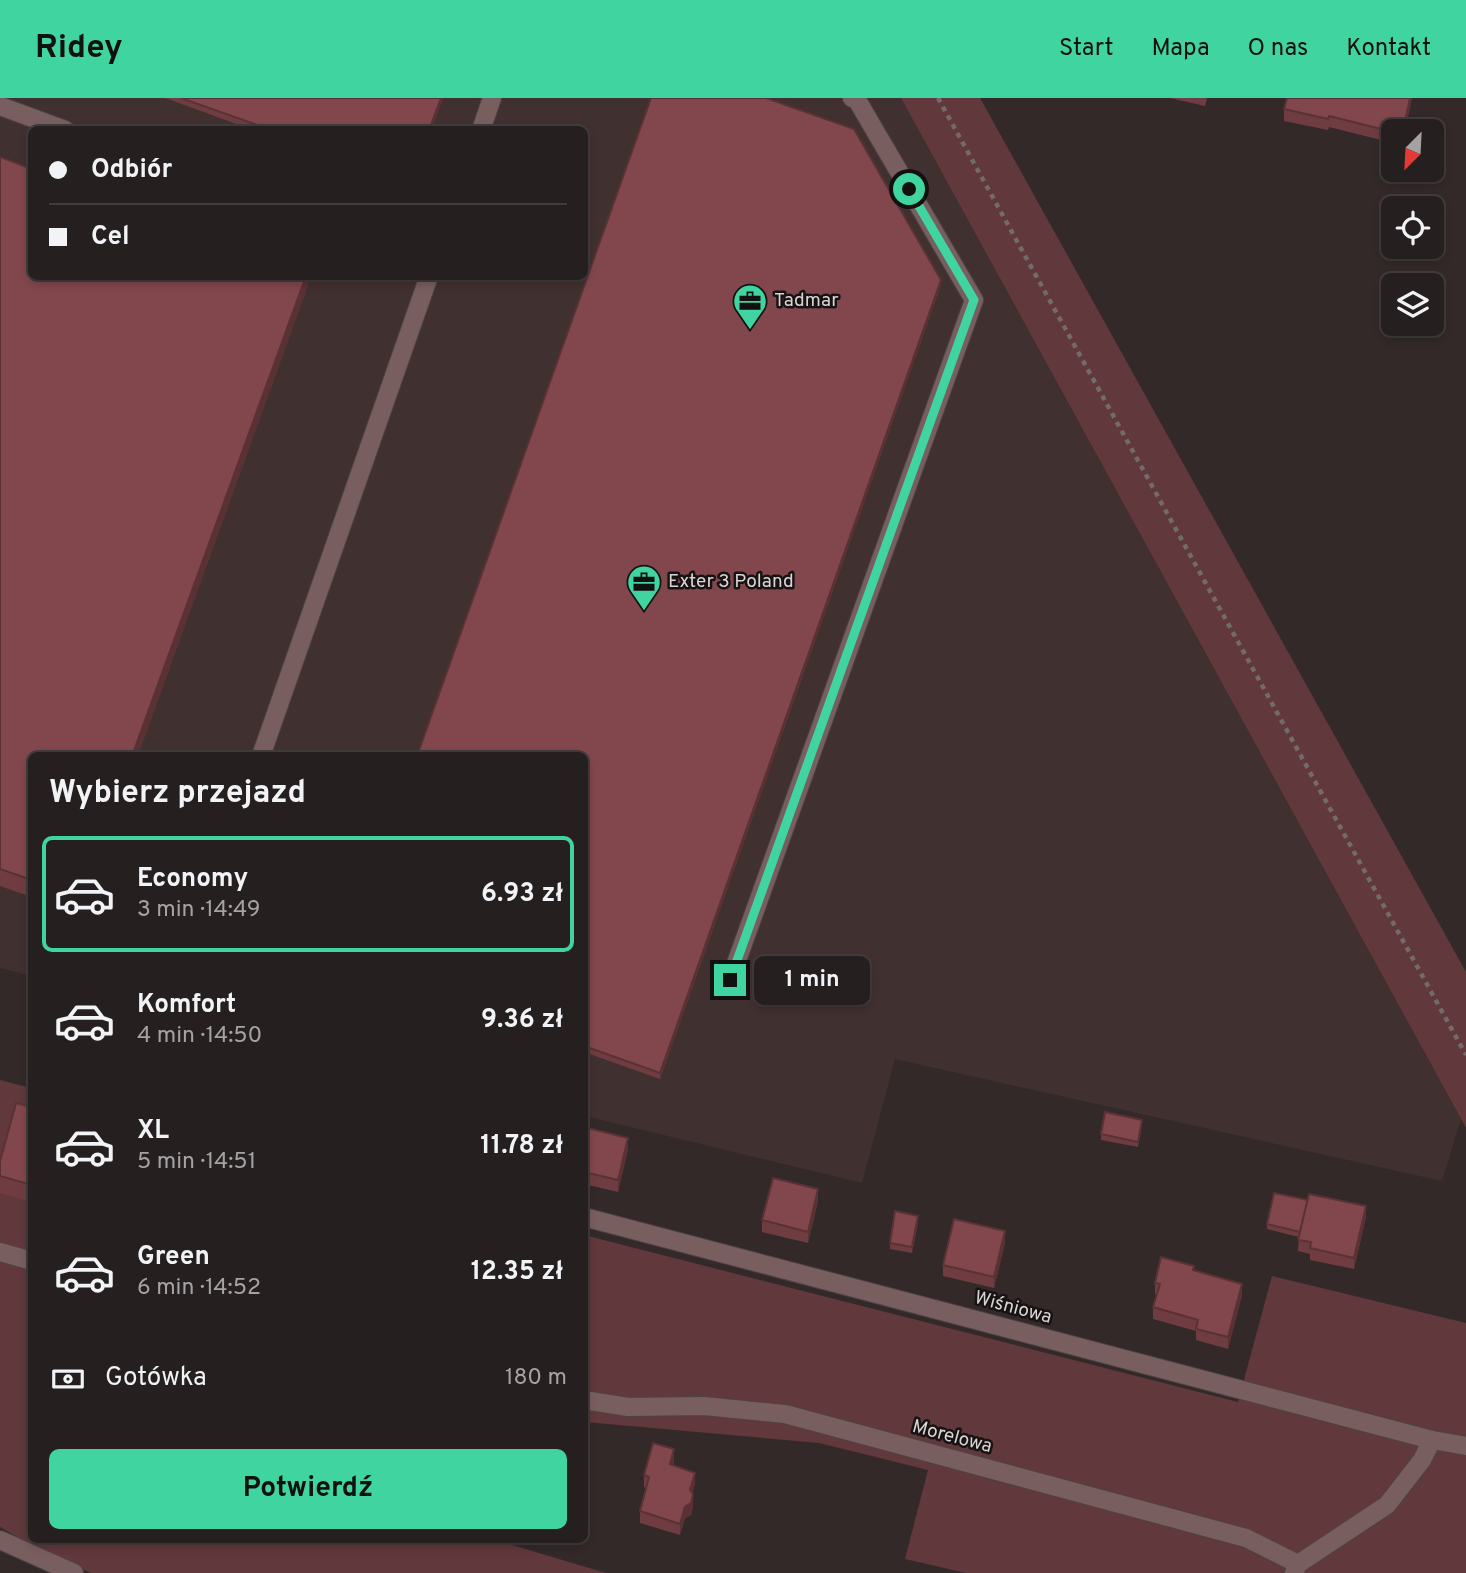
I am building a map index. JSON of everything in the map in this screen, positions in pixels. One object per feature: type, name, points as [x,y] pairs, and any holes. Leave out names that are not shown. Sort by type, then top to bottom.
[{"type":"street","points":[[482,126],[492,98]]},
{"type":"street","points":[[730,980],[974,300],[857,100],[852,98]]},
{"type":"street","points":[[0,106],[54,126]]},
{"type":"street","points":[[262,752],[428,280]]},
{"type":"street","name":"Wiśniowa","points":[[588,1218],[1432,1440],[1466,1446]]},
{"type":"street","points":[[0,1252],[28,1260]]},
{"type":"street","name":"Morelowa","points":[[588,1401],[628,1407],[704,1406],[785,1414],[1246,1538],[1296,1569]]},
{"type":"street","points":[[1296,1569],[1387,1505],[1422,1460],[1432,1440]]},
{"type":"street","points":[[0,1539],[74,1573]]},
{"type":"path","points":[[938,98],[1466,1055]]},
{"type":"shaded area","points":[[0,98],[901,98],[1461,1119],[1442,1181],[895,1059],[862,1183],[588,1117],[588,752],[28,752],[28,975],[0,968]]},
{"type":"shaded area","points":[[901,98],[980,98],[1466,972],[1466,1128]]},
{"type":"shaded area","points":[[0,1080],[28,1087],[28,1543],[0,1527]]},
{"type":"shaded area","points":[[588,1236],[1238,1402],[1272,1276],[1466,1323],[1466,1573],[966,1573],[905,1559],[928,1470],[819,1443],[588,1422]]},
{"type":"shaded area","points":[[28,1543],[505,1543],[606,1573],[91,1573]]},
{"type":"building","points":[[181,98],[441,98],[430,126],[260,126]]},
{"type":"building","points":[[651,98],[766,98],[854,129],[941,280],[660,1073],[588,1047],[588,752],[418,752]]},
{"type":"building","points":[[1287,98],[1410,98],[1406,119],[1381,119],[1381,129],[1329,116],[1328,119],[1284,109]]},
{"type":"building","points":[[0,157],[28,168],[28,280],[305,280],[133,752],[28,752],[28,879],[0,869]]},
{"type":"building","points":[[16,1103],[28,1106],[28,1184],[0,1176],[0,1161]]},
{"type":"building","points":[[1105,1112],[1142,1120],[1138,1142],[1101,1134]]},
{"type":"building","points":[[588,1128],[628,1138],[618,1180],[588,1173]]},
{"type":"building","points":[[773,1178],[818,1189],[808,1232],[762,1220]]},
{"type":"building","points":[[1274,1193],[1308,1200],[1300,1232],[1267,1224]]},
{"type":"building","points":[[1309,1194],[1366,1206],[1354,1258],[1310,1248],[1311,1242],[1298,1240]]},
{"type":"building","points":[[895,1211],[918,1216],[912,1247],[890,1243]]},
{"type":"building","points":[[954,1219],[1005,1231],[994,1277],[943,1265]]},
{"type":"building","points":[[1161,1257],[1194,1266],[1193,1270],[1242,1284],[1228,1337],[1196,1329],[1198,1320],[1153,1307],[1160,1284],[1155,1283]]},
{"type":"building","points":[[653,1443],[674,1449],[670,1464],[695,1473],[690,1490],[693,1494],[691,1503],[685,1507],[680,1524],[640,1511],[649,1477],[644,1475]]},
{"type":"place","name":"Tadmar","points":[[750,331]]},
{"type":"place","name":"Exter 3 Poland","points":[[644,612]]},
{"type":"route","points":[[730,980],[974,300],[909,189]]}]
